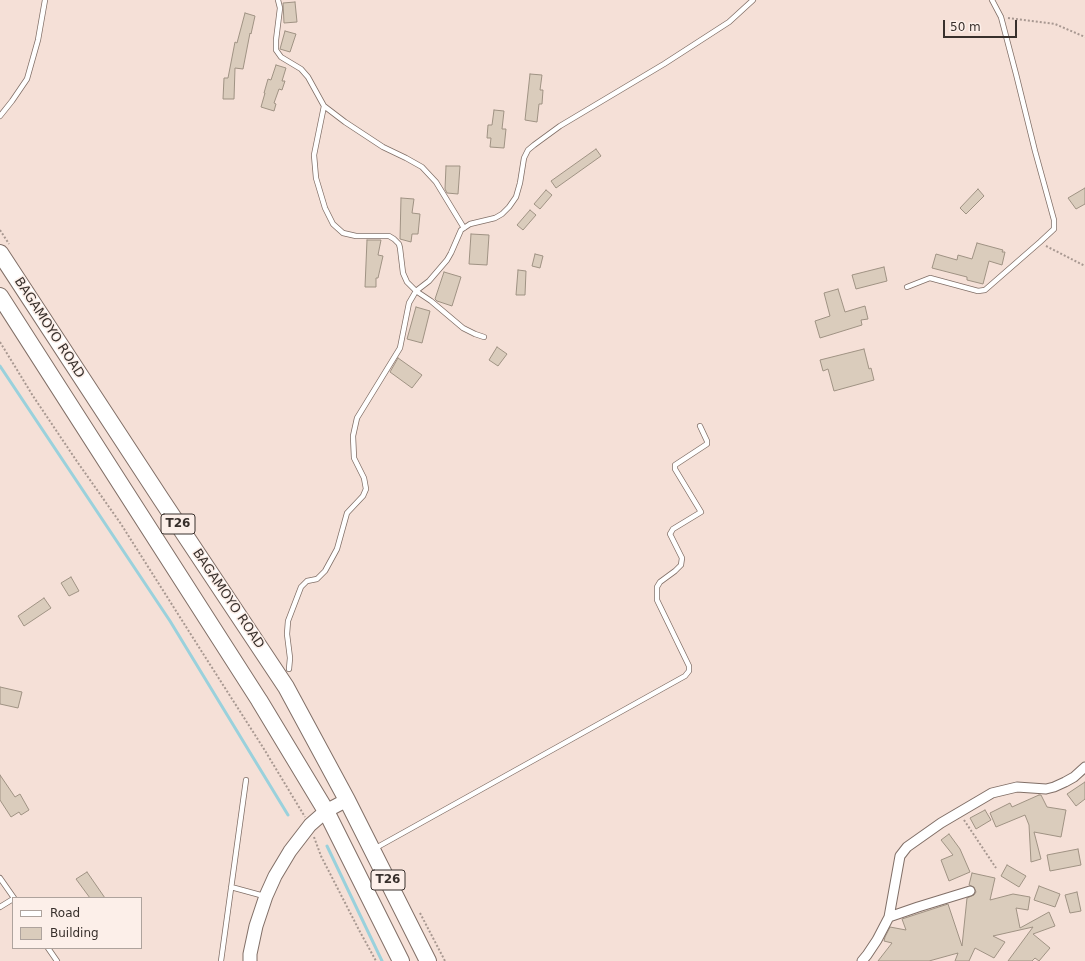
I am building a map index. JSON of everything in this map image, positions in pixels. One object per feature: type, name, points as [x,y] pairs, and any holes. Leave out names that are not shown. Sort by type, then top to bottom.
[{"type":"highway","name":"BAGAMOYO ROAD","points":[[0,253],[286,687],[347,800],[428,961]]},
{"type":"highway","name":"BAGAMOYO ROAD","points":[[0,296],[259,700],[326,811],[401,961]]},
{"type":"main road","points":[[250,961],[256,926],[266,896],[275,876],[290,851],[310,825],[326,811],[347,800]]},
{"type":"street","points":[[862,961],[877,940],[889,917],[900,856],[907,847],[941,823],[992,793],[1007,788],[1016,787],[1046,789],[1054,787],[1074,777],[1085,767]]},
{"type":"street","points":[[889,917],[970,891]]},
{"type":"lane","points":[[0,116],[27,79],[38,40],[45,0]]},
{"type":"lane","points":[[278,0],[280,8],[276,50],[281,57],[301,69],[308,77],[324,106],[383,147],[422,167],[436,182],[464,228]]},
{"type":"lane","points":[[289,669],[290,658],[287,634],[288,621],[301,587],[307,581],[316,579],[325,571],[337,549],[347,513],[363,496],[366,489],[364,478],[354,458],[353,436],[357,418],[400,348],[409,303],[416,291],[429,281],[447,260],[461,230],[470,224],[495,218],[509,207],[516,197],[524,158],[528,150],[534,144],[560,126],[664,64],[729,22],[753,0]]},
{"type":"lane","points":[[907,287],[930,278],[978,292],[985,290],[1054,229],[1054,220],[1001,17],[992,0]]},
{"type":"lane","points":[[324,106],[314,155],[316,178],[325,208],[333,224],[343,233],[356,236],[389,236],[399,244],[407,282],[416,291],[431,301],[463,328],[484,337]]},
{"type":"lane","points":[[372,850],[685,676],[689,671],[689,666],[657,600],[657,588],[660,582],[675,572],[681,565],[682,558],[670,534],[672,528],[701,512],[675,469],[675,465],[707,444],[700,426]]},
{"type":"lane","points":[[221,961],[246,780]]},
{"type":"lane","points":[[0,878],[13,897]]},
{"type":"lane","points":[[231,888],[266,896]]},
{"type":"lane","points":[[0,907],[12,899]]},
{"type":"lane","points":[[49,949],[57,961]]},
{"type":"path","points":[[1001,17],[1055,24],[1085,37]]},
{"type":"path","points":[[1040,242],[1085,266]]},
{"type":"path","points":[[0,342],[33,396],[121,524],[264,749],[310,825],[321,856],[376,961]]},
{"type":"path","points":[[960,812],[996,868]]},
{"type":"building","points":[[295,2],[297,22],[284,23],[283,3]]},
{"type":"building","points":[[245,13],[255,16],[243,69],[235,68],[234,99],[223,99],[224,78],[228,78],[235,42],[237,43]]},
{"type":"building","points":[[285,31],[296,34],[290,52],[280,49]]},
{"type":"building","points":[[276,65],[286,68],[282,81],[285,81],[282,90],[279,89],[274,103],[276,104],[274,111],[261,107],[268,79],[271,80]]},
{"type":"building","points":[[530,74],[542,75],[540,90],[543,90],[542,104],[539,104],[537,122],[525,120]]},
{"type":"building","points":[[494,110],[504,111],[502,129],[506,129],[504,148],[490,147],[491,138],[487,138],[488,125],[492,125]]},
{"type":"building","points":[[596,149],[601,156],[556,188],[551,181]]},
{"type":"building","points":[[446,166],[460,166],[458,194],[447,193],[445,189]]},
{"type":"building","points":[[1085,188],[1085,204],[1076,209],[1068,198]]},
{"type":"building","points":[[978,189],[984,196],[966,214],[960,208]]},
{"type":"building","points":[[546,190],[552,195],[540,209],[534,204]]},
{"type":"building","points":[[401,198],[414,199],[412,213],[420,214],[418,234],[412,234],[411,242],[400,239]]},
{"type":"building","points":[[530,210],[536,215],[523,230],[517,225]]},
{"type":"building","points":[[471,234],[489,235],[487,265],[469,264]]},
{"type":"building","points":[[367,240],[381,240],[378,255],[383,256],[378,278],[376,278],[376,287],[365,287]]},
{"type":"building","points":[[977,243],[1003,250],[1002,252],[1005,252],[1002,265],[989,261],[983,284],[967,280],[967,277],[932,268],[936,254],[957,260],[958,255],[972,259]]},
{"type":"building","points":[[535,254],[543,256],[540,268],[532,266]]},
{"type":"building","points":[[884,267],[887,281],[856,289],[852,275]]},
{"type":"building","points":[[518,270],[526,271],[525,295],[516,295]]},
{"type":"building","points":[[444,272],[461,277],[452,306],[435,299]]},
{"type":"building","points":[[838,289],[845,312],[865,306],[868,319],[861,320],[862,325],[820,338],[815,321],[830,316],[824,293]]},
{"type":"building","points":[[416,307],[430,311],[422,343],[407,339]]},
{"type":"building","points":[[497,347],[507,354],[498,366],[489,360]]},
{"type":"building","points":[[864,349],[869,369],[871,368],[874,380],[834,391],[828,369],[823,371],[820,360]]},
{"type":"building","points":[[398,358],[422,375],[412,388],[390,372]]},
{"type":"building","points":[[71,577],[79,591],[69,596],[61,583]]},
{"type":"building","points":[[44,598],[51,608],[24,626],[18,616]]},
{"type":"building","points":[[0,687],[22,692],[18,708],[0,704]]},
{"type":"building","points":[[0,775],[15,797],[20,794],[29,810],[21,815],[19,812],[11,817],[0,800]]},
{"type":"building","points":[[1085,782],[1085,799],[1076,806],[1067,794]]},
{"type":"building","points":[[1041,795],[1047,807],[1066,810],[1061,837],[1034,832],[1041,859],[1031,862],[1029,825],[1025,815],[996,827],[990,813],[1010,803],[1012,807]]},
{"type":"building","points":[[985,810],[991,820],[976,829],[970,818]]},
{"type":"building","points":[[949,834],[960,849],[970,872],[949,881],[941,860],[953,855],[941,840]]},
{"type":"building","points":[[1078,849],[1081,865],[1050,871],[1047,855]]},
{"type":"building","points":[[1007,865],[1026,876],[1019,887],[1001,876]]},
{"type":"building","points":[[87,872],[104,897],[89,897],[76,879]]},
{"type":"building","points":[[972,873],[995,878],[990,900],[1013,894],[1030,897],[1028,910],[1016,908],[1020,928],[1049,912],[1055,926],[1033,934],[1050,948],[1039,961],[1035,958],[1032,961],[1008,961],[1033,927],[993,936],[1005,942],[994,958],[975,948],[969,961],[955,961],[958,953],[929,961],[878,961],[892,943],[884,941],[890,927],[906,930],[902,919],[948,904],[962,946],[967,898],[974,895],[976,892],[974,887],[969,885]]},
{"type":"building","points":[[1039,886],[1060,894],[1055,907],[1034,900]]},
{"type":"building","points":[[1077,892],[1081,911],[1070,913],[1065,895]]},
{"type":"waterway","points":[[0,366],[170,621],[288,815]]},
{"type":"waterway","points":[[327,846],[382,961]]}]
